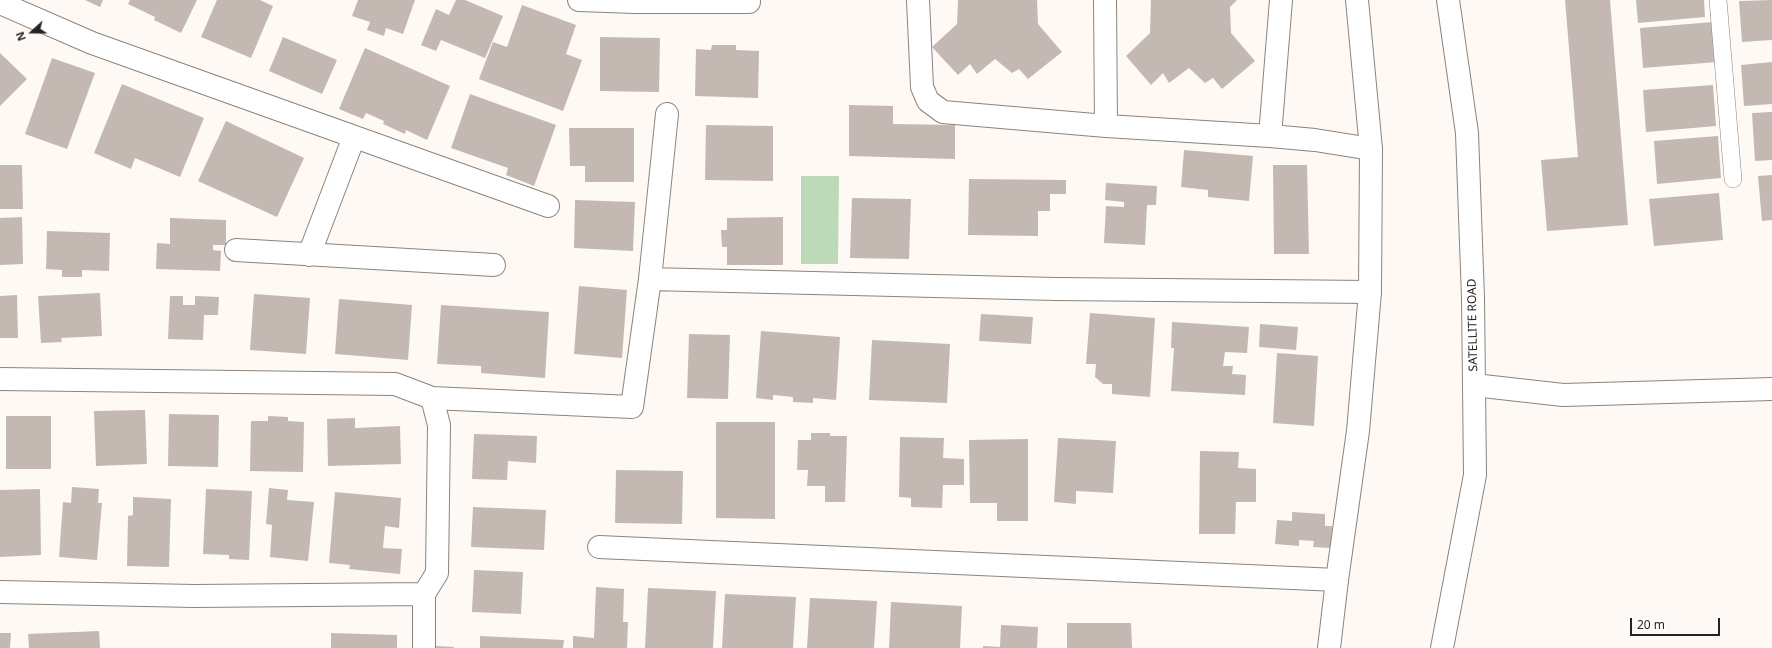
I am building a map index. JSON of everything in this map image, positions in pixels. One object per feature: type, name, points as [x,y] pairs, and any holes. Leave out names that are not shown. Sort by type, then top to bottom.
[{"type":"street","points":[[579,0],[749,2]]},
{"type":"street","points":[[918,0],[922,87],[928,101],[943,112],[1106,126],[1270,136],[1315,140],[1371,150]]},
{"type":"street","points":[[1105,0],[1106,126]]},
{"type":"street","points":[[1270,136],[1281,0]]},
{"type":"street","points":[[1329,648],[1358,431],[1370,292],[1371,150],[1357,0]]},
{"type":"street","name":"SATELLITE ROAD","points":[[1442,648],[1475,475],[1473,298],[1467,133],[1448,0]]},
{"type":"street","points":[[0,3],[92,43],[548,206]]},
{"type":"street","points":[[0,379],[395,384],[432,398],[632,407],[650,279],[667,114]]},
{"type":"street","points":[[309,254],[354,137]]},
{"type":"street","points":[[236,250],[494,265]]},
{"type":"street","points":[[650,279],[1056,289],[1370,292]]},
{"type":"street","points":[[1474,385],[1563,395],[1772,390]]},
{"type":"street","points":[[424,648],[424,594],[437,573],[439,425],[432,398]]},
{"type":"street","points":[[598,547],[1337,580]]},
{"type":"street","points":[[0,592],[194,596],[424,594]]},
{"type":"lane","points":[[1718,0],[1733,179]]},
{"type":"green space","points":[[801,176],[839,176],[838,264],[801,264]]},
{"type":"building","points":[[85,0],[103,0],[100,7]]},
{"type":"building","points":[[130,0],[197,0],[181,33],[154,20],[155,17],[128,4]]},
{"type":"building","points":[[217,0],[260,0],[273,6],[251,58],[201,37]]},
{"type":"building","points":[[358,0],[415,0],[403,34],[386,28],[384,36],[367,30],[370,22],[352,16]]},
{"type":"building","points":[[456,0],[465,0],[503,16],[485,58],[441,40],[436,51],[421,45],[436,9],[449,15]]},
{"type":"building","points":[[958,0],[1037,0],[1038,24],[1062,52],[1028,79],[1019,69],[1012,73],[995,59],[977,74],[970,64],[958,75],[932,47],[957,24]]},
{"type":"building","points":[[1151,0],[1237,0],[1230,7],[1231,33],[1255,61],[1222,89],[1213,78],[1205,83],[1189,68],[1169,83],[1163,73],[1151,85],[1126,56],[1150,33]]},
{"type":"building","points":[[1565,0],[1610,0],[1628,225],[1547,231],[1541,160],[1578,157]]},
{"type":"building","points":[[1636,0],[1704,0],[1705,17],[1638,23]]},
{"type":"building","points":[[1772,0],[1772,40],[1742,42],[1739,1]]},
{"type":"building","points":[[522,5],[576,25],[566,54],[582,60],[563,111],[479,79],[493,42],[507,47]]},
{"type":"building","points":[[1713,22],[1717,62],[1643,68],[1640,28]]},
{"type":"building","points":[[283,37],[337,60],[322,94],[269,71]]},
{"type":"building","points":[[600,37],[660,38],[659,92],[600,91]]},
{"type":"building","points":[[712,45],[736,45],[736,50],[759,51],[758,98],[695,96],[696,49],[711,50]]},
{"type":"building","points":[[365,48],[450,86],[427,140],[406,130],[405,134],[383,124],[384,121],[366,113],[363,119],[339,109]]},
{"type":"building","points":[[0,53],[27,79],[0,106]]},
{"type":"building","points":[[52,58],[95,73],[67,149],[25,134]]},
{"type":"building","points":[[1772,62],[1772,104],[1744,106],[1741,65]]},
{"type":"building","points":[[122,84],[204,118],[180,177],[135,158],[131,169],[94,153]]},
{"type":"building","points":[[1713,85],[1716,126],[1646,132],[1643,90]]},
{"type":"building","points":[[470,94],[556,125],[534,186],[506,175],[508,168],[451,148]]},
{"type":"building","points":[[849,105],[893,106],[893,124],[955,125],[955,159],[849,156]]},
{"type":"building","points":[[1772,112],[1772,160],[1755,161],[1752,113]]},
{"type":"building","points":[[226,121],[304,158],[277,217],[198,181]]},
{"type":"building","points":[[706,125],[773,126],[773,181],[705,180]]},
{"type":"building","points":[[569,128],[634,128],[634,182],[585,182],[585,166],[570,166]]},
{"type":"building","points":[[1718,136],[1721,178],[1657,184],[1654,141]]},
{"type":"building","points":[[1184,150],[1253,156],[1249,201],[1208,197],[1208,190],[1181,187]]},
{"type":"building","points":[[0,165],[22,165],[23,209],[0,209]]},
{"type":"building","points":[[1273,165],[1307,165],[1309,254],[1274,254]]},
{"type":"building","points":[[1772,175],[1772,220],[1762,221],[1758,176]]},
{"type":"building","points":[[969,179],[1066,180],[1066,194],[1050,194],[1050,211],[1038,211],[1038,236],[968,235]]},
{"type":"building","points":[[1106,183],[1157,186],[1156,205],[1147,205],[1145,245],[1104,243],[1106,206],[1124,207],[1124,202],[1105,200]]},
{"type":"building","points":[[1719,193],[1723,240],[1654,246],[1649,199]]},
{"type":"building","points":[[852,198],[911,199],[909,259],[850,258]]},
{"type":"building","points":[[575,200],[635,202],[633,251],[574,248]]},
{"type":"building","points":[[22,217],[23,264],[0,265],[0,218]]},
{"type":"building","points":[[783,217],[783,265],[727,265],[727,247],[722,247],[721,230],[727,230],[727,218]]},
{"type":"building","points":[[170,218],[226,220],[226,245],[213,245],[213,250],[221,251],[220,271],[156,269],[157,243],[170,244]]},
{"type":"building","points":[[47,231],[110,233],[109,271],[82,270],[82,277],[62,277],[62,270],[46,269]]},
{"type":"building","points":[[579,286],[627,290],[622,358],[574,354]]},
{"type":"building","points":[[100,293],[102,336],[61,338],[62,342],[41,343],[38,296]]},
{"type":"building","points":[[254,294],[310,298],[306,354],[250,350]]},
{"type":"building","points":[[17,295],[18,338],[0,338],[0,296]]},
{"type":"building","points":[[170,296],[183,296],[183,305],[195,305],[195,296],[219,297],[218,315],[204,315],[203,340],[168,339]]},
{"type":"building","points":[[339,299],[412,305],[408,360],[335,354]]},
{"type":"building","points":[[441,305],[549,312],[545,378],[481,373],[481,366],[437,364]]},
{"type":"building","points":[[1090,313],[1155,318],[1150,397],[1112,394],[1112,384],[1103,384],[1095,377],[1096,364],[1086,364]]},
{"type":"building","points":[[981,314],[1033,317],[1031,344],[979,341]]},
{"type":"building","points":[[1172,322],[1249,327],[1247,353],[1225,352],[1223,366],[1233,366],[1232,374],[1246,375],[1245,395],[1171,391],[1174,348],[1171,348]]},
{"type":"building","points":[[1260,324],[1298,327],[1296,350],[1259,347]]},
{"type":"building","points":[[761,331],[840,337],[836,400],[813,398],[813,403],[793,402],[793,397],[773,395],[773,400],[756,398]]},
{"type":"building","points":[[689,334],[730,335],[728,399],[687,398]]},
{"type":"building","points":[[872,340],[950,344],[947,403],[869,400]]},
{"type":"building","points":[[1277,353],[1318,356],[1314,426],[1273,423]]},
{"type":"building","points":[[145,410],[147,464],[96,466],[94,411]]},
{"type":"building","points":[[169,414],[219,415],[218,467],[168,466]]},
{"type":"building","points":[[6,416],[51,416],[51,469],[6,469]]},
{"type":"building","points":[[268,416],[288,417],[288,421],[304,422],[303,472],[250,471],[251,421],[268,421]]},
{"type":"building","points":[[355,418],[355,428],[400,426],[401,464],[328,466],[327,419]]},
{"type":"building","points":[[716,422],[775,422],[775,519],[716,518]]},
{"type":"building","points":[[811,433],[830,433],[830,436],[847,436],[845,502],[825,502],[825,486],[807,486],[808,470],[797,470],[798,440],[811,440]]},
{"type":"building","points":[[474,434],[537,436],[536,463],[508,461],[507,480],[472,479]]},
{"type":"building","points":[[900,437],[944,438],[943,458],[964,459],[964,485],[943,485],[942,508],[911,507],[911,498],[899,497]]},
{"type":"building","points":[[1058,438],[1116,441],[1113,493],[1076,491],[1076,504],[1054,502]]},
{"type":"building","points":[[1028,439],[1028,521],[997,521],[997,503],[970,503],[969,440]]},
{"type":"building","points":[[1200,451],[1239,452],[1238,468],[1256,469],[1256,502],[1236,502],[1235,534],[1199,534]]},
{"type":"building","points":[[616,470],[683,471],[682,524],[615,523]]},
{"type":"building","points":[[72,487],[99,489],[98,503],[102,503],[97,560],[59,557],[63,502],[71,503]]},
{"type":"building","points":[[269,488],[288,490],[287,500],[314,502],[308,561],[270,557],[272,525],[266,524]]},
{"type":"building","points":[[40,489],[41,555],[0,557],[0,490]]},
{"type":"building","points":[[206,489],[252,491],[249,560],[229,559],[229,555],[203,554]]},
{"type":"building","points":[[335,492],[401,498],[399,528],[385,526],[383,548],[402,549],[400,574],[349,569],[350,565],[329,563]]},
{"type":"building","points":[[133,497],[171,499],[169,567],[127,566],[128,516],[133,515]]},
{"type":"building","points":[[473,507],[546,510],[544,550],[471,547]]},
{"type":"building","points":[[1292,512],[1325,514],[1325,526],[1332,526],[1331,548],[1313,547],[1314,541],[1299,540],[1299,546],[1275,544],[1277,520],[1292,521]]},
{"type":"building","points":[[474,570],[523,572],[521,614],[472,612]]},
{"type":"building","points":[[596,587],[624,589],[623,622],[628,622],[627,648],[573,648],[573,636],[594,638]]},
{"type":"building","points":[[648,588],[716,591],[713,648],[645,648]]},
{"type":"building","points":[[725,594],[796,597],[793,648],[722,648]]},
{"type":"building","points":[[810,598],[877,601],[874,648],[807,648]]},
{"type":"building","points":[[891,602],[962,606],[960,648],[889,648]]},
{"type":"building","points":[[1067,623],[1131,623],[1132,648],[1067,648]]},
{"type":"building","points":[[1001,625],[1038,627],[1037,648],[983,648],[983,646],[1000,647]]},
{"type":"building","points":[[99,631],[100,648],[29,648],[28,634]]},
{"type":"building","points":[[0,633],[11,633],[10,648],[0,648]]},
{"type":"building","points":[[331,633],[397,635],[397,648],[331,648]]},
{"type":"building","points":[[480,636],[564,640],[563,648],[480,648]]},
{"type":"building","points":[[436,646],[454,647],[454,648],[436,648]]}]
